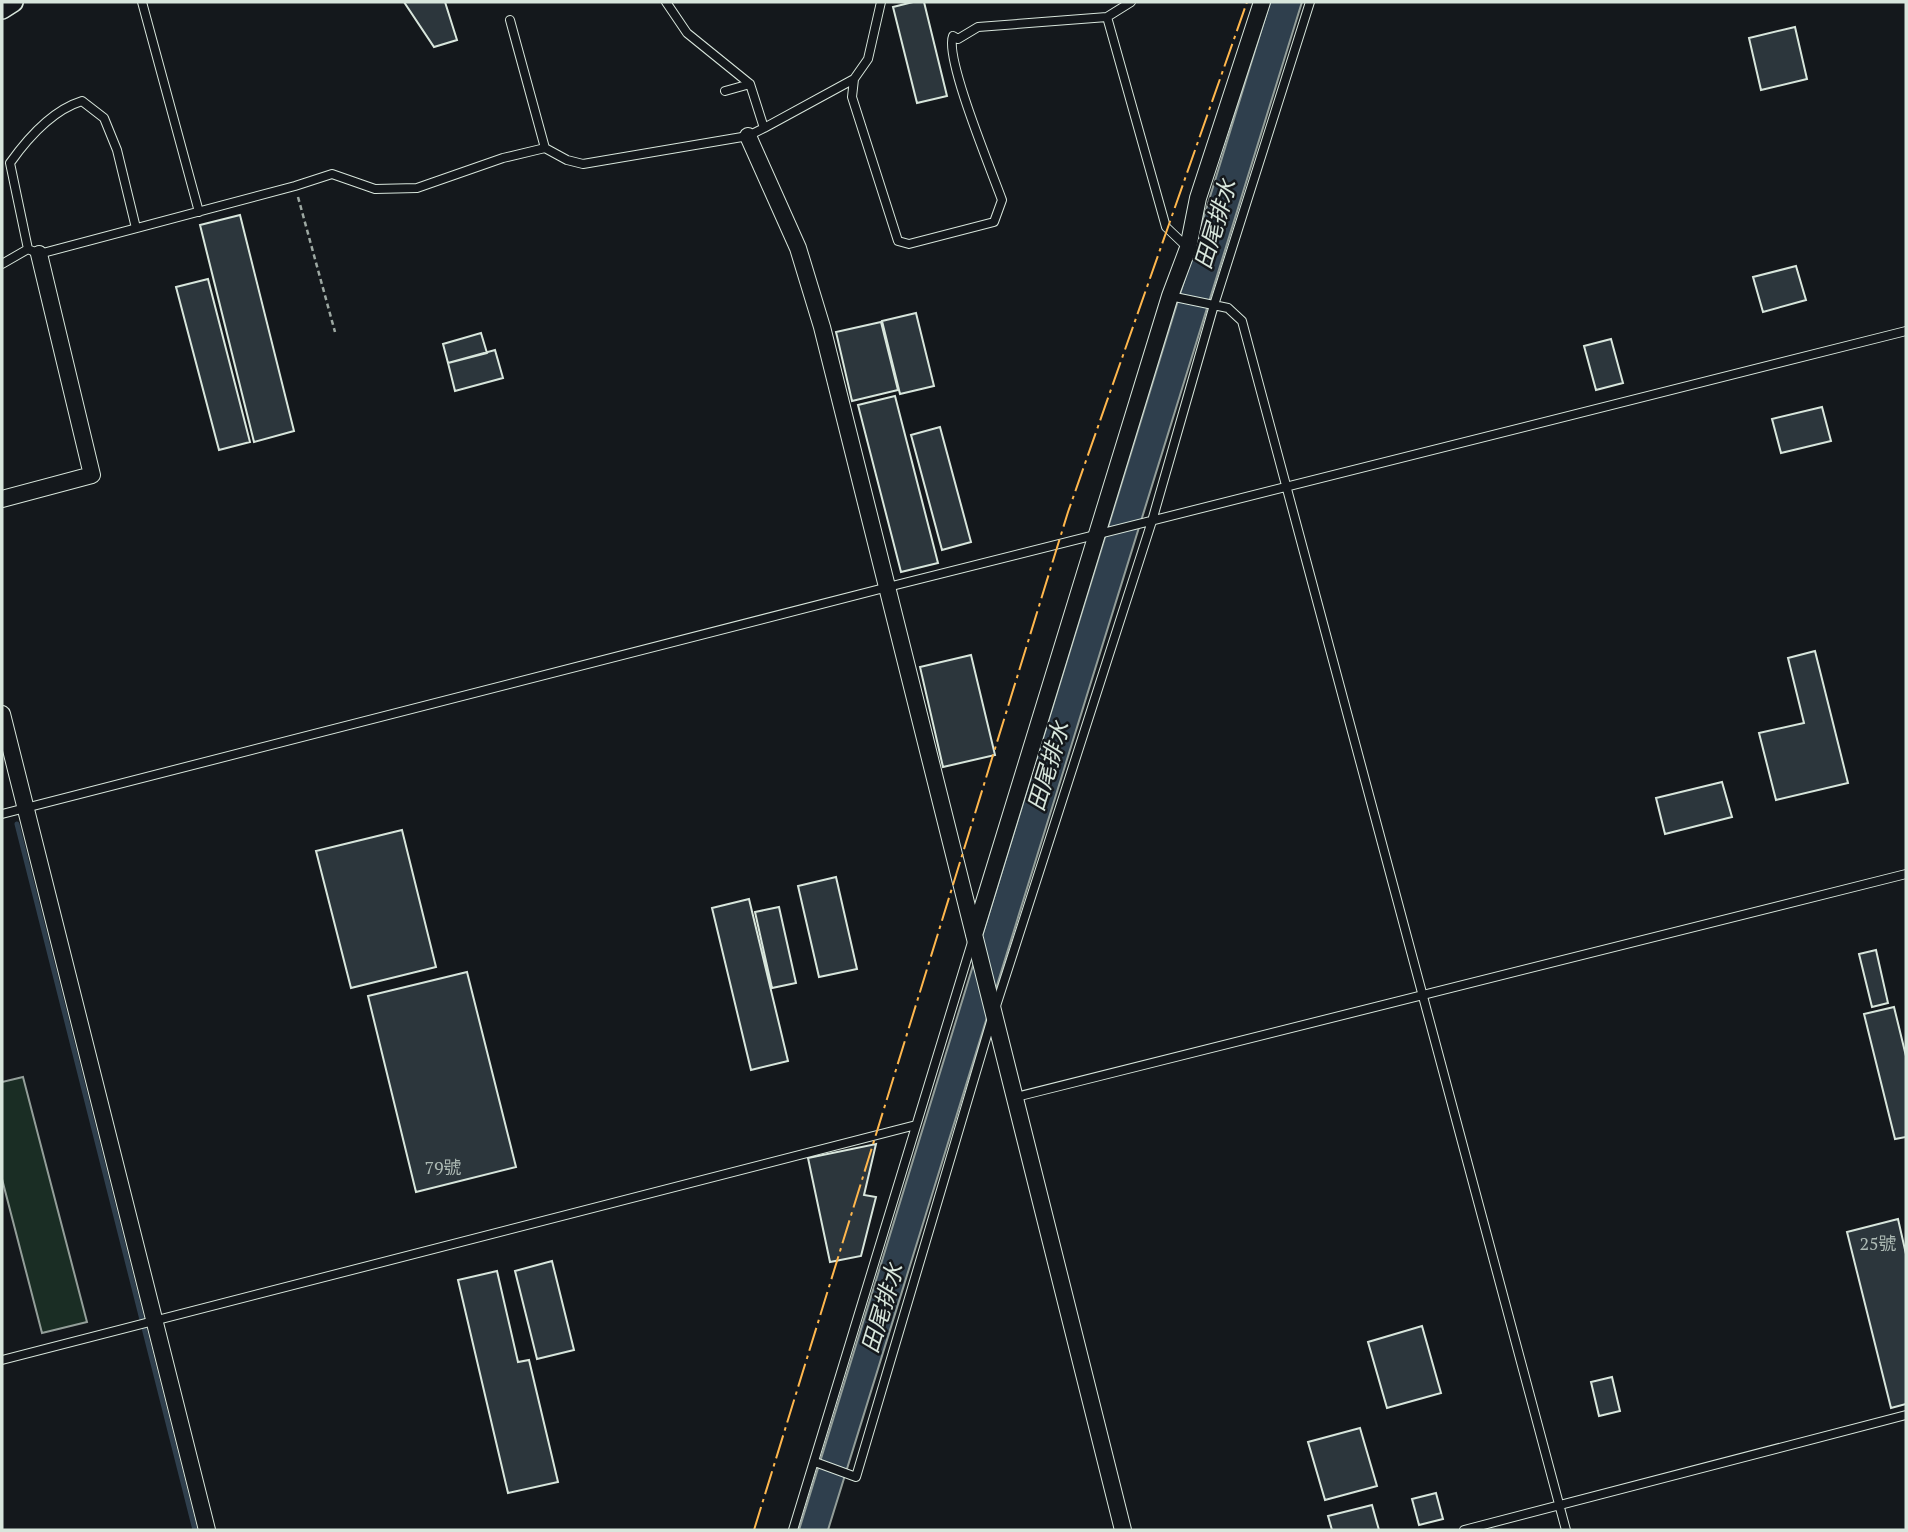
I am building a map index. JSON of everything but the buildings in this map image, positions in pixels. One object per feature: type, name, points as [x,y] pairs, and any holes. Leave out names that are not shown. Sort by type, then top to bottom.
[{"type":"street","points":[[2,9],[13,2]]},
{"type":"street","points":[[974,936],[1099,533],[1176,298],[1198,198],[1262,2]]},
{"type":"street","points":[[748,136],[798,248],[822,327],[1124,1530]]},
{"type":"street","points":[[2,499],[92,475],[34,252]]},
{"type":"street","points":[[2,714],[206,1530]]},
{"type":"lane","points":[[142,2],[200,212]]},
{"type":"lane","points":[[666,2],[687,33],[750,84],[764,128]]},
{"type":"lane","points":[[2,264],[34,252],[200,212],[332,174],[375,189],[417,188],[503,158],[545,148],[567,160],[583,164],[748,136],[854,79],[868,60],[881,2]]},
{"type":"lane","points":[[854,79],[852,97],[898,241],[909,244],[994,222],[1002,200],[956,68],[950,43],[953,36],[958,40],[978,27],[1107,17],[1131,2]]},
{"type":"lane","points":[[815,1462],[856,1477],[993,1015],[1152,521],[1214,305],[1310,2]]},
{"type":"lane","points":[[1107,17],[1166,227],[1188,248]]},
{"type":"lane","points":[[510,20],[545,148]]},
{"type":"lane","points":[[725,91],[750,84]]},
{"type":"lane","points":[[34,252],[10,163],[26,140],[71,104],[82,101],[104,118],[117,150],[136,228]]},
{"type":"lane","points":[[1176,298],[1228,308],[1242,321],[1566,1530]]},
{"type":"lane","points":[[2,814],[1099,533],[1906,331]]},
{"type":"lane","points":[[1016,1097],[1906,874]]},
{"type":"lane","points":[[793,1530],[974,936]]},
{"type":"lane","points":[[2,1360],[155,1323],[916,1125]]},
{"type":"lane","points":[[1464,1530],[1906,1415]]},
{"type":"path","points":[[295,186],[335,332]]},
{"type":"green space","points":[[23,1077],[87,1322],[42,1333],[2,1179],[2,1082]]},
{"type":"water","name":"田尾排水","points":[[1270,2],[1302,2],[828,1530],[799,1530]]},
{"type":"waterway","points":[[17,824],[195,1530]]},
{"type":"power","points":[[754,1530],[1068,512],[1247,2]]}]
